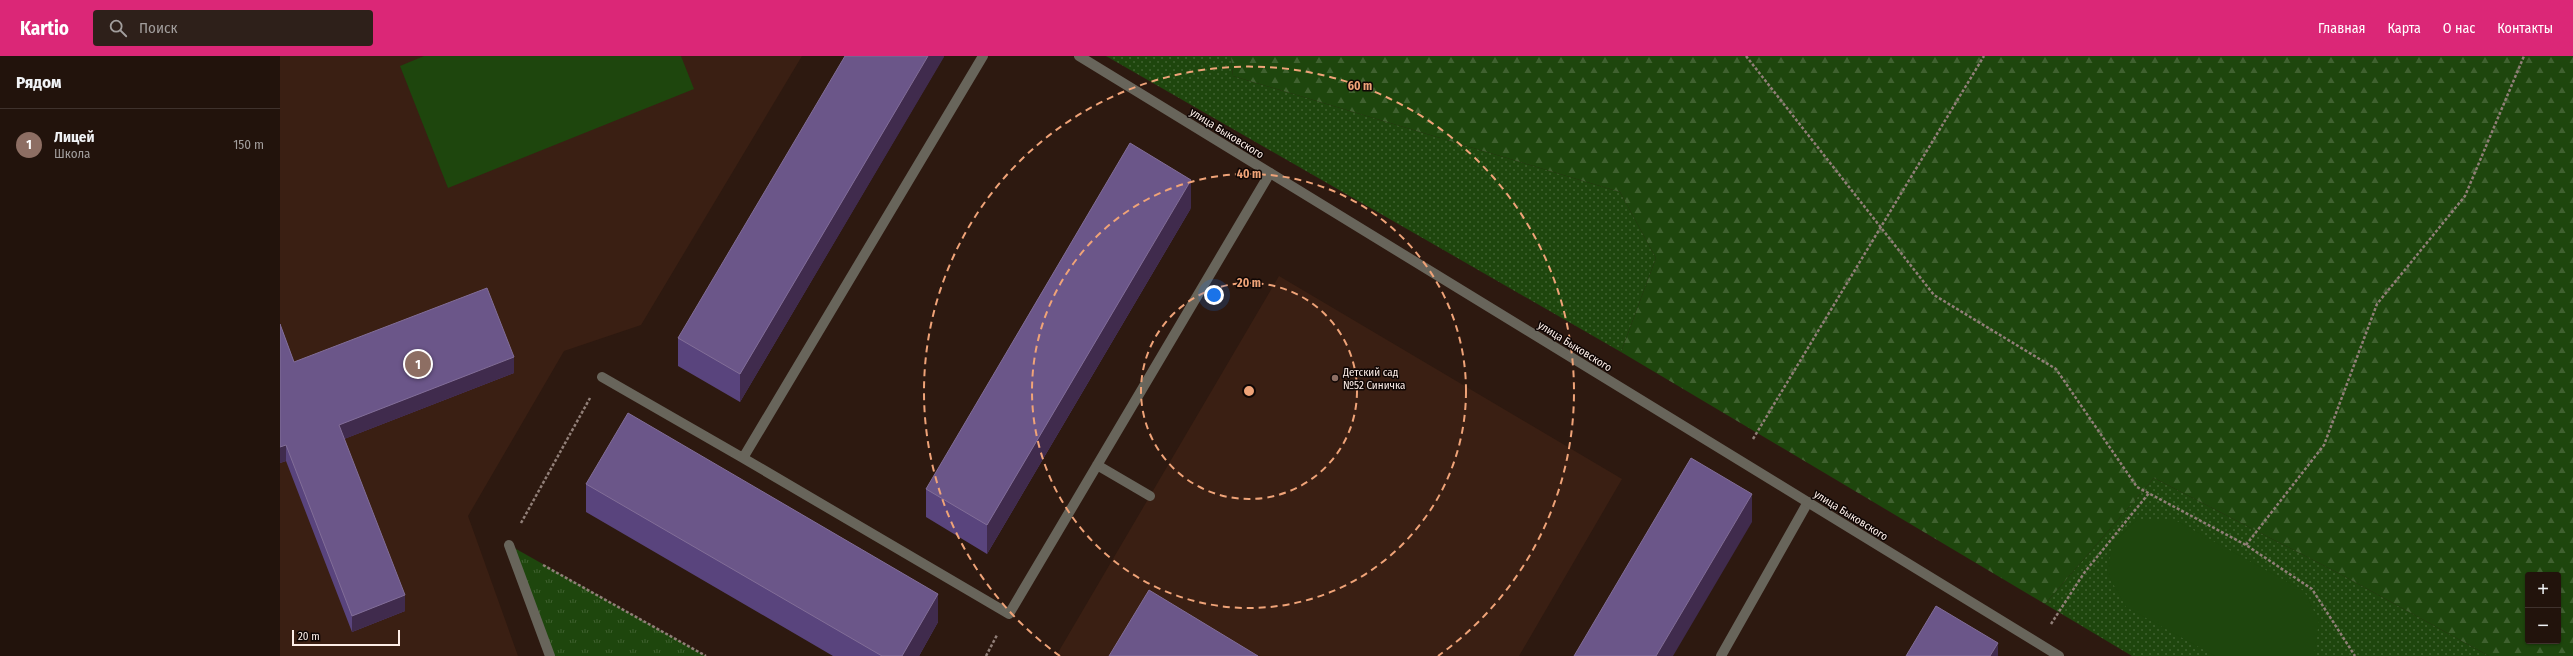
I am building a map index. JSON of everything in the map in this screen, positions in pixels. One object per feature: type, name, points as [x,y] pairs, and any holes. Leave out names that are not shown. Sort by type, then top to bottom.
[{"type":"street","points":[[743,458],[983,56]]},
{"type":"street","name":"улица Быковского","points":[[1079,56],[2038,643],[2051,654]]},
{"type":"street","points":[[602,377],[1010,614],[1270,173]]},
{"type":"street","points":[[1097,465],[1150,496]]},
{"type":"street","points":[[1721,656],[1808,502]]},
{"type":"street","points":[[509,545],[550,656]]},
{"type":"path","points":[[1746,56],[1934,295],[2056,369],[2137,487],[2246,545],[2312,588],[2355,656]]},
{"type":"path","points":[[1740,461],[1984,56]]},
{"type":"path","points":[[2246,545],[2324,444],[2378,304],[2465,196],[2524,56]]},
{"type":"path","points":[[602,377],[509,545],[706,656]]},
{"type":"path","points":[[2038,643],[2084,573],[2149,493]]},
{"type":"shaded area","points":[[280,56],[802,56],[641,325],[564,351],[468,516],[518,656],[280,656]]},
{"type":"shaded area","name":"Детский сад №52 Синичка","points":[[1279,276],[1622,479],[1519,656],[1056,656]]},
{"type":"green space","points":[[424,56],[681,56],[694,89],[448,188],[400,66]]},
{"type":"green space","points":[[1106,56],[1231,56],[1233,76],[1620,192],[1656,258],[1621,352]]},
{"type":"green space","points":[[1231,56],[2573,56],[2573,656],[2489,656],[2342,575],[2154,478],[2045,604],[1621,352],[1656,258],[1620,192],[1233,76]]},
{"type":"green space","points":[[2154,478],[2342,575],[2489,656],[2132,656],[2045,604]]},
{"type":"green space","points":[[2137,520],[2175,520],[2304,591],[2319,621],[2314,656],[2215,656],[2126,607],[2107,573],[2112,544]]},
{"type":"green space","points":[[509,545],[706,656],[550,656]]},
{"type":"building","points":[[845,56],[928,56],[740,374],[678,338]]},
{"type":"building","points":[[1130,143],[1191,180],[987,525],[926,489]]},
{"type":"building","points":[[487,288],[514,357],[339,425],[405,595],[352,616],[286,445],[280,447],[280,324],[294,362]]},
{"type":"building","points":[[628,413],[938,594],[902,656],[882,656],[586,484]]},
{"type":"building","points":[[1691,458],[1752,494],[1656,656],[1574,656]]},
{"type":"building","points":[[1149,590],[1258,656],[1109,656]]},
{"type":"building","points":[[1936,606],[1998,643],[1990,656],[1906,656]]},
{"type":"place","name":"Лицей","points":[[418,364]]},
{"type":"place","name":"Детский сад №52 Синичка","points":[[1335,378]]}]
